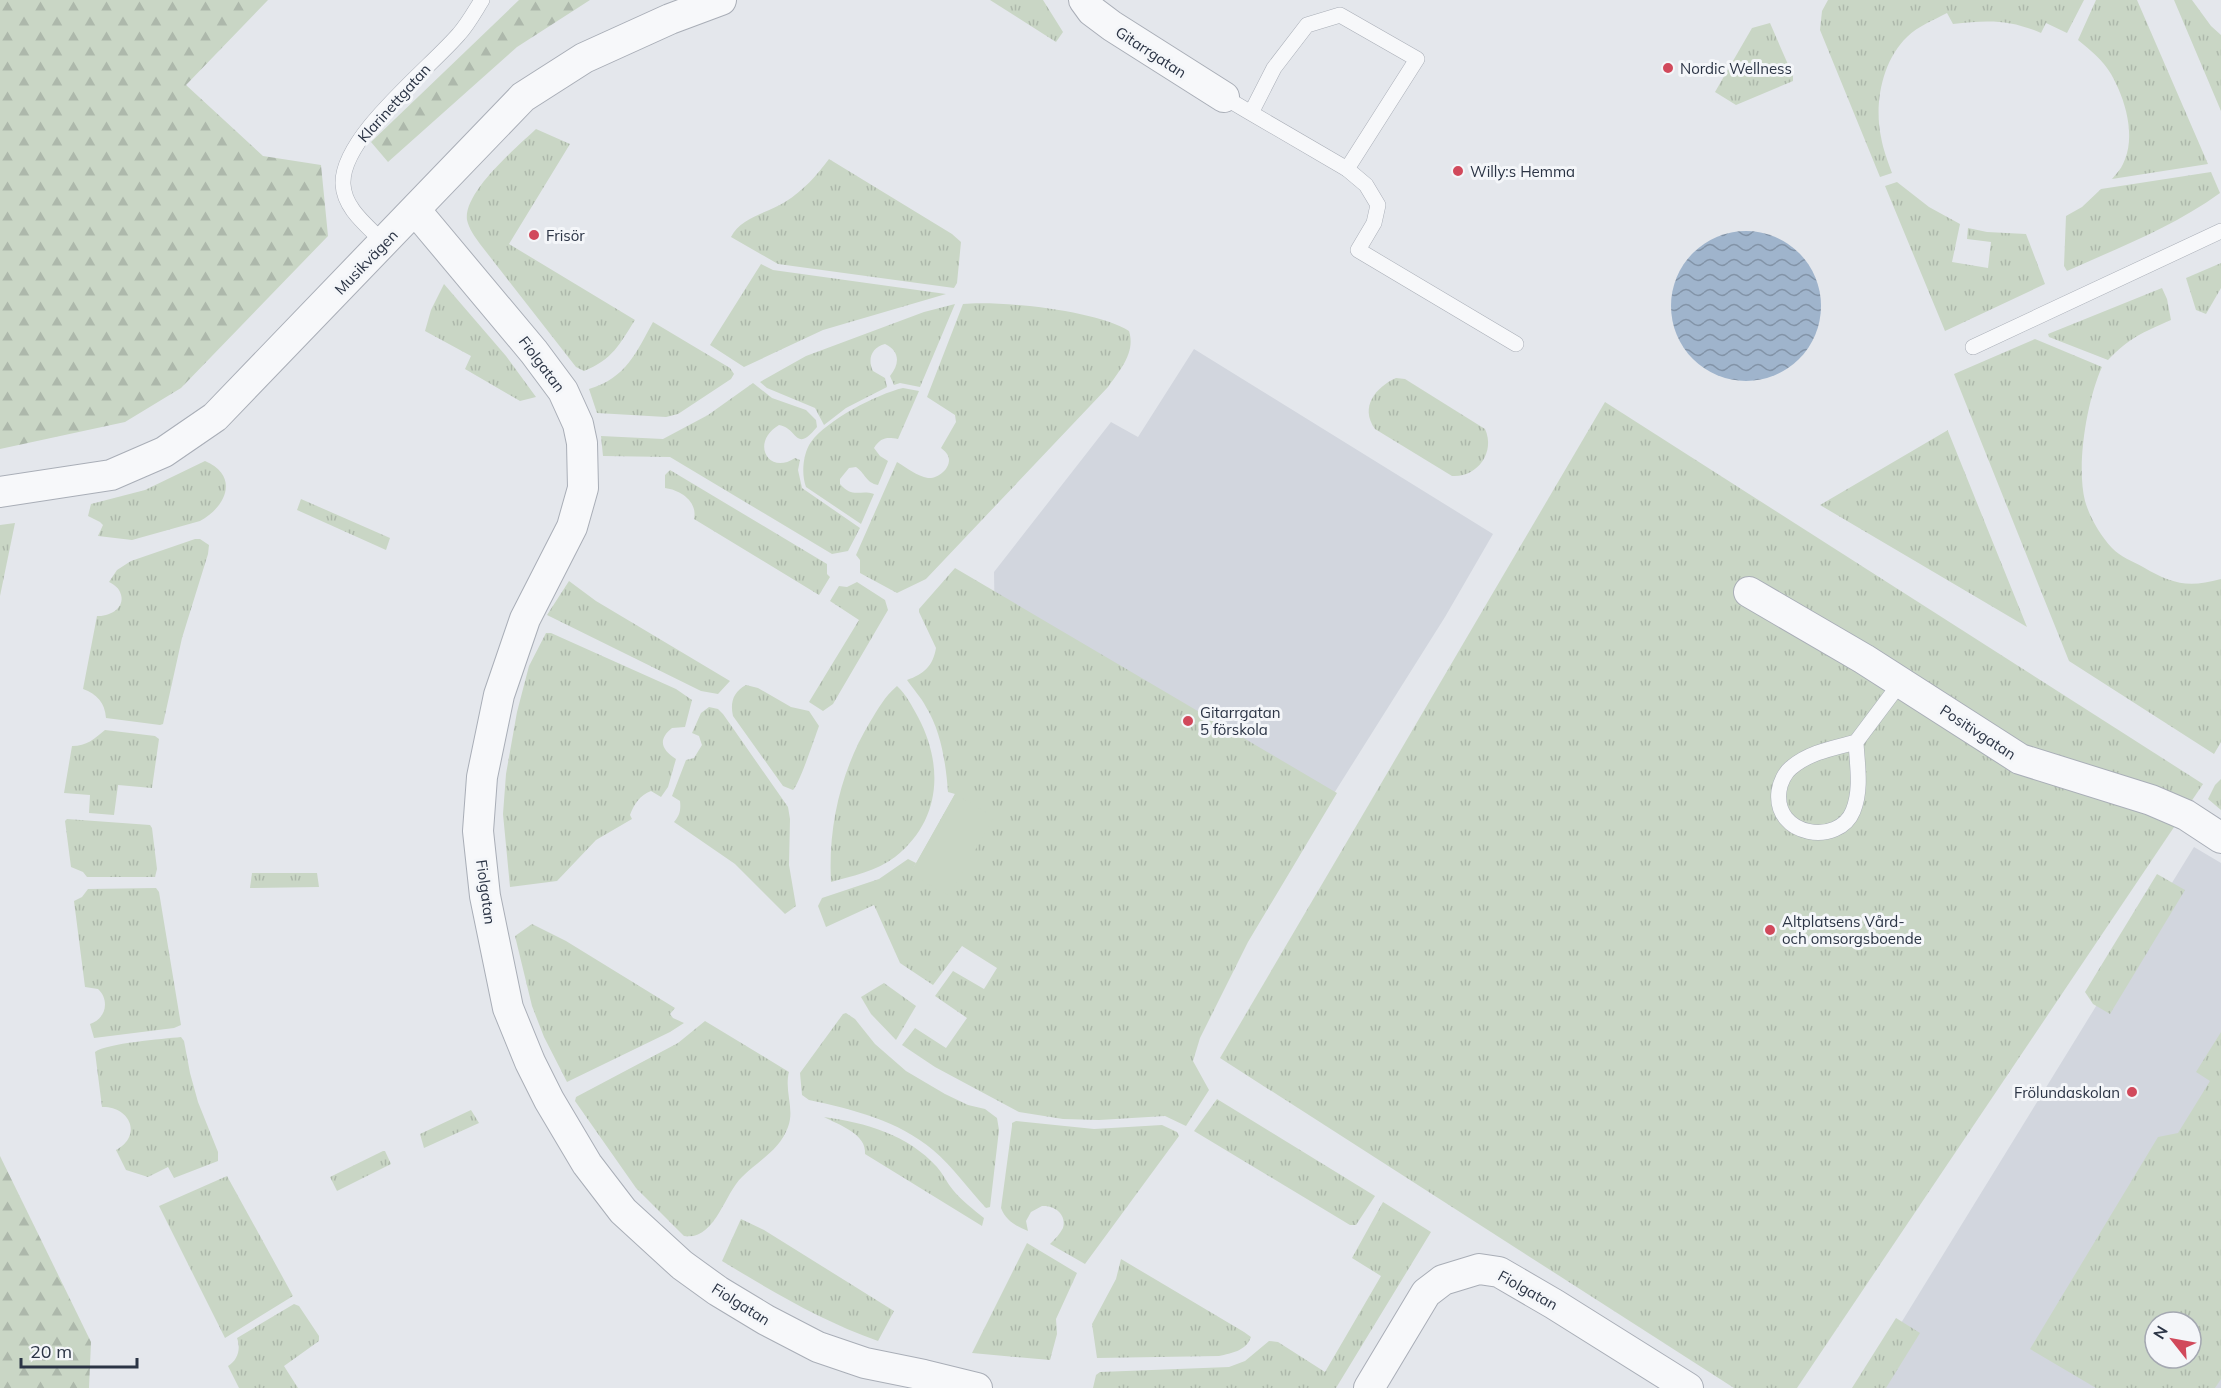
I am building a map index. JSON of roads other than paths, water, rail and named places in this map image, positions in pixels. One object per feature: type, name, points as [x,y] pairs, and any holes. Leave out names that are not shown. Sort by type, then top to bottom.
[{"type":"street","name":"Musikvägen","points":[[0,492],[111,475],[164,452],[215,417],[416,211],[523,97],[584,58],[670,19],[722,0]]},
{"type":"street","name":"Gitarrgatan","points":[[1084,0],[1092,11],[1112,26],[1224,97]]},
{"type":"street","name":"Fiolgatan","points":[[416,211],[534,352],[563,391],[578,424],[582,443],[583,488],[572,527],[525,619],[499,695],[482,777],[478,831],[485,896],[508,1008],[530,1062],[549,1100],[587,1164],[623,1211],[682,1265],[718,1291],[766,1320],[818,1347],[865,1363],[977,1388]]},
{"type":"street","name":"Positivgatan","points":[[1749,592],[1901,682],[2020,759],[2151,800],[2186,816],[2221,837]]},
{"type":"street","name":"Fiolgatan","points":[[1369,1388],[1426,1293],[1443,1280],[1479,1269],[1499,1272],[1669,1383]]},
{"type":"lane","name":"Klarinettgatan","points":[[384,243],[351,207],[346,197],[343,183],[354,147],[410,81],[459,34],[482,0]]},
{"type":"lane","points":[[1251,113],[1274,68],[1307,26],[1318,22],[1340,15],[1417,59],[1347,169]]},
{"type":"lane","points":[[1224,97],[1347,169],[1366,185],[1378,205],[1374,223],[1358,250],[1516,344]]},
{"type":"lane","points":[[1973,347],[2221,231]]},
{"type":"lane","points":[[1856,742],[1859,782],[1853,813],[1838,828],[1823,832],[1809,832],[1793,826],[1782,816],[1777,803],[1780,784],[1790,768],[1823,751],[1856,742],[1901,682]]},
{"type":"water","points":[[1746,231],[1761,232],[1775,237],[1788,243],[1799,253],[1809,264],[1815,277],[1820,291],[1820,321],[1815,335],[1809,348],[1799,359],[1788,369],[1775,375],[1761,380],[1746,381],[1731,380],[1717,375],[1704,369],[1693,359],[1683,348],[1677,335],[1672,321],[1671,306],[1672,291],[1677,277],[1683,264],[1693,253],[1704,243],[1717,237],[1731,232]]},
{"type":"place","name":"Nordic Wellness","points":[[1668,68]]},
{"type":"place","name":"Willy:s Hemma","points":[[1458,171]]},
{"type":"place","name":"Frisör","points":[[534,235]]},
{"type":"place","name":"Gitarrgatan 5 förskola","points":[[1188,721]]},
{"type":"place","name":"Altplatsens Vård- och omsorgsboende","points":[[1770,930]]},
{"type":"place","name":"Frölundaskolan","points":[[2132,1092]]}]
